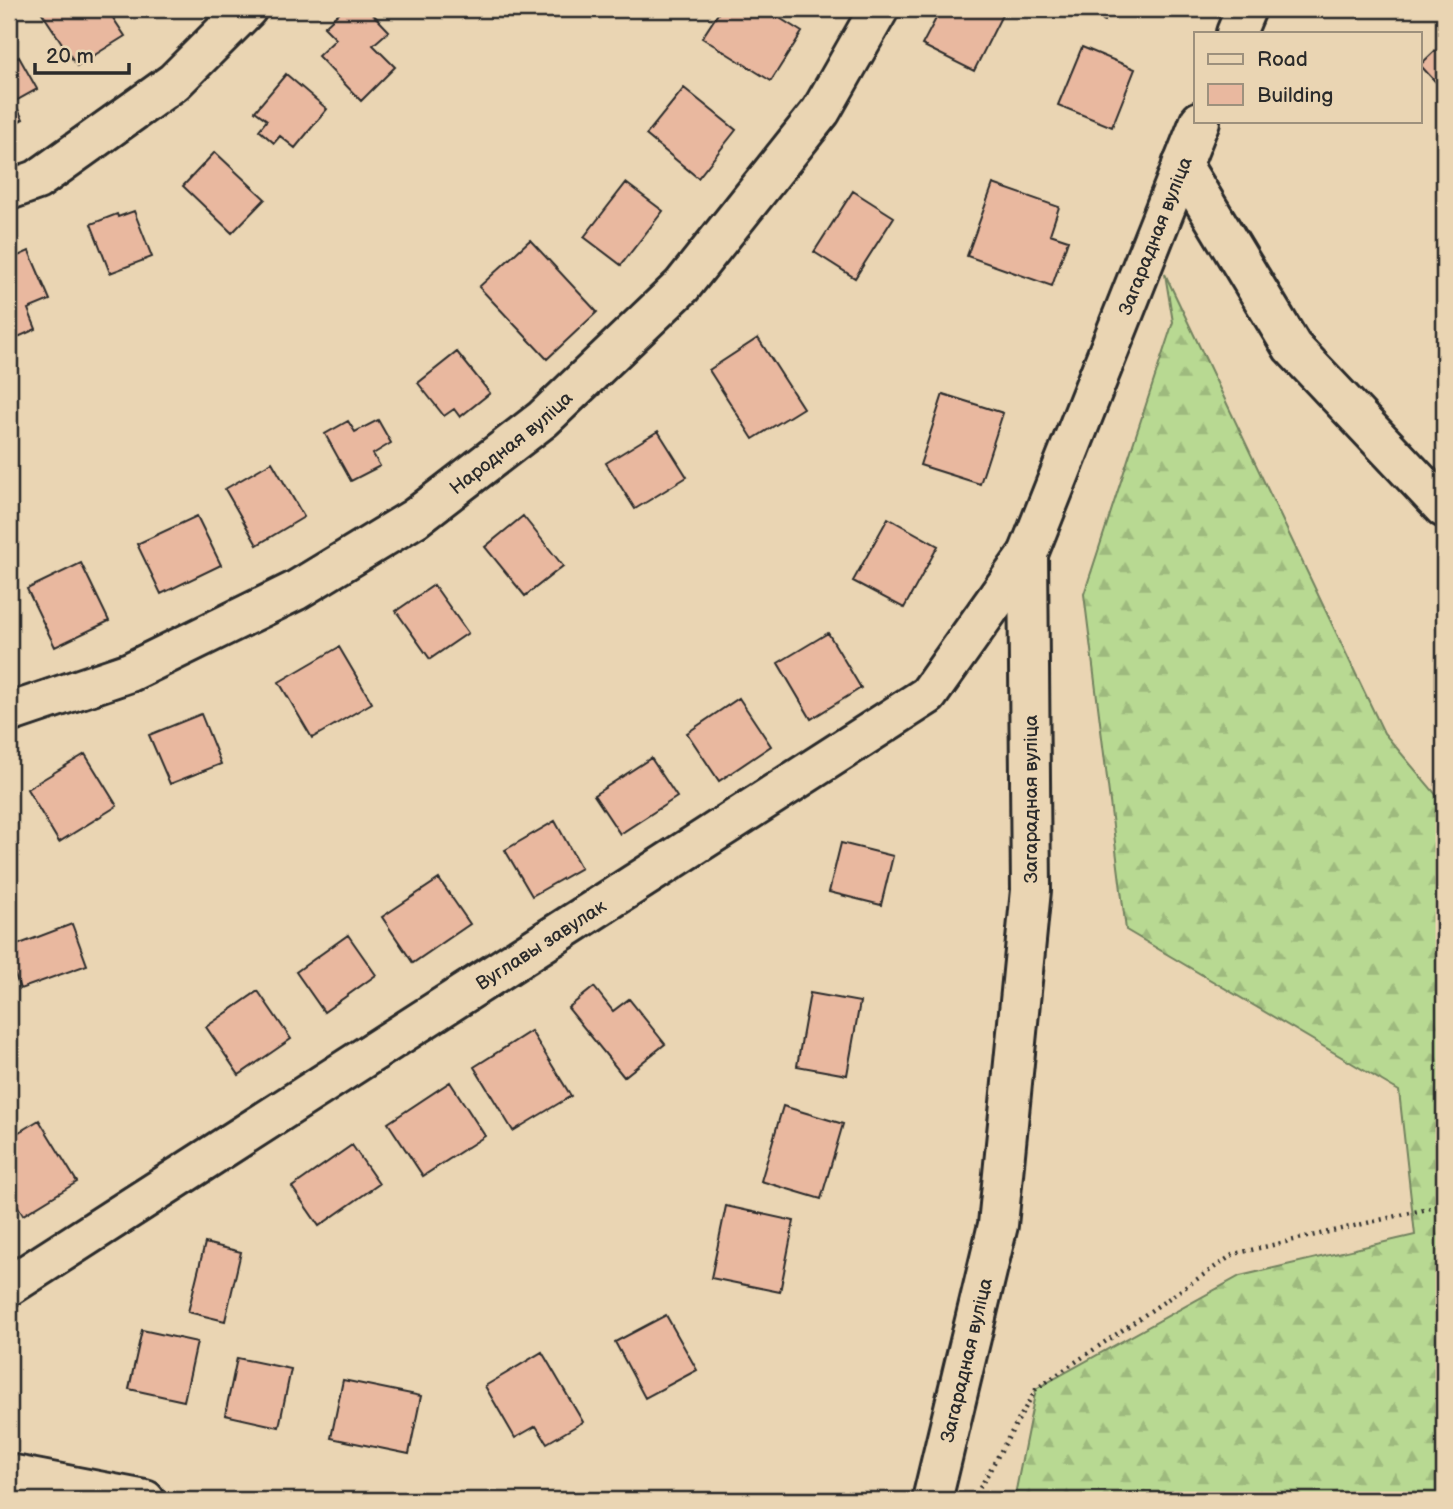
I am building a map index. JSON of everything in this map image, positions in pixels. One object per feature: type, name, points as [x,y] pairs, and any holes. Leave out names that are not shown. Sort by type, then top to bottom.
[{"type":"street","points":[[9,190],[37,180],[174,82],[247,9]]},
{"type":"street","name":"Народная вуліца","points":[[9,713],[130,672],[295,591],[415,518],[542,419],[682,286],[821,111],[879,9]]},
{"type":"street","points":[[1236,32],[1246,9]]},
{"type":"street","name":"Загарадная вуліца","points":[[932,1500],[1000,1212],[1031,890],[1028,554],[1200,122]]},
{"type":"street","points":[[1182,165],[1292,347],[1444,508]]},
{"type":"street","name":"Вуглавы завулак","points":[[9,1286],[928,695],[1028,554]]},
{"type":"street","points":[[9,1474],[145,1500]]},
{"type":"path","points":[[973,1500],[1036,1389],[1234,1254],[1444,1205]]},
{"type":"green space","points":[[1165,274],[1384,733],[1444,804],[1444,1500],[1014,1500],[1036,1389],[1240,1276],[1415,1235],[1399,1091],[1126,930],[1084,594],[1173,322]]},
{"type":"building","points":[[107,9],[125,36],[77,66],[40,10]]},
{"type":"building","points":[[343,9],[368,9],[389,31],[373,45],[395,67],[361,101],[318,56],[336,39],[324,27]]},
{"type":"building","points":[[721,9],[765,9],[802,32],[771,81],[702,38]]},
{"type":"building","points":[[941,9],[1004,11],[974,71],[922,45]]},
{"type":"building","points":[[1077,9],[1110,9],[1105,21]]},
{"type":"building","points":[[1444,42],[1444,91],[1422,67],[1422,63]]},
{"type":"building","points":[[1082,47],[1135,69],[1112,127],[1058,105]]},
{"type":"building","points":[[19,57],[37,89],[14,102],[23,119],[9,127],[9,63]]},
{"type":"building","points":[[286,74],[327,109],[295,148],[280,136],[274,143],[259,130],[267,120],[255,111]]},
{"type":"building","points":[[684,88],[736,130],[698,178],[646,135]]},
{"type":"building","points":[[215,152],[265,199],[232,233],[183,186]]},
{"type":"building","points":[[626,183],[663,211],[621,265],[584,237]]},
{"type":"building","points":[[993,184],[1059,207],[1050,234],[1068,240],[1052,286],[967,256]]},
{"type":"building","points":[[853,191],[894,217],[855,278],[814,252]]},
{"type":"building","points":[[134,211],[152,257],[110,273],[91,224]]},
{"type":"building","points":[[530,240],[597,312],[547,359],[479,287]]},
{"type":"building","points":[[29,251],[50,300],[28,309],[36,329],[9,341],[9,260]]},
{"type":"building","points":[[758,338],[803,408],[753,439],[709,370]]},
{"type":"building","points":[[457,352],[490,393],[460,417],[454,409],[444,416],[418,383]]},
{"type":"building","points":[[943,394],[1003,413],[980,484],[920,465]]},
{"type":"building","points":[[378,420],[391,443],[373,454],[380,466],[351,481],[325,434],[348,421],[355,432]]},
{"type":"building","points":[[658,431],[687,477],[635,509],[606,463]]},
{"type":"building","points":[[272,462],[304,517],[257,545],[225,489]]},
{"type":"building","points":[[197,516],[221,565],[161,594],[137,544]]},
{"type":"building","points":[[523,516],[563,566],[525,596],[485,547]]},
{"type":"building","points":[[888,518],[938,546],[904,608],[853,581]]},
{"type":"building","points":[[81,563],[109,621],[55,647],[27,589]]},
{"type":"building","points":[[434,585],[468,633],[430,659],[396,611]]},
{"type":"building","points":[[828,633],[861,688],[811,719],[778,663]]},
{"type":"building","points":[[339,647],[372,703],[312,738],[279,682]]},
{"type":"building","points":[[739,698],[771,746],[719,781],[687,733]]},
{"type":"building","points":[[201,714],[221,764],[170,784],[149,735]]},
{"type":"building","points":[[85,754],[117,806],[59,842],[27,789]]},
{"type":"building","points":[[651,758],[677,797],[620,834],[594,795]]},
{"type":"building","points":[[555,821],[581,868],[532,896],[505,850]]},
{"type":"building","points":[[841,843],[893,856],[881,905],[829,892]]},
{"type":"building","points":[[439,879],[470,924],[413,963],[382,917]]},
{"type":"building","points":[[72,924],[87,965],[20,989],[9,958],[9,948]]},
{"type":"building","points":[[348,935],[376,975],[324,1012],[296,972]]},
{"type":"building","points":[[594,987],[613,1011],[629,999],[665,1044],[624,1077],[568,1008]]},
{"type":"building","points":[[258,991],[291,1039],[239,1075],[206,1027]]},
{"type":"building","points":[[810,993],[860,1002],[847,1075],[797,1066]]},
{"type":"building","points":[[531,1031],[571,1096],[513,1131],[474,1067]]},
{"type":"building","points":[[450,1082],[485,1136],[423,1176],[388,1123]]},
{"type":"building","points":[[783,1106],[843,1124],[821,1199],[761,1181]]},
{"type":"building","points":[[39,1120],[77,1182],[23,1215],[9,1191],[9,1138]]},
{"type":"building","points":[[352,1145],[379,1184],[319,1226],[292,1187]]},
{"type":"building","points":[[726,1206],[794,1221],[780,1292],[711,1278]]},
{"type":"building","points":[[205,1243],[241,1252],[225,1321],[188,1312]]},
{"type":"building","points":[[666,1315],[697,1370],[645,1398],[615,1342]]},
{"type":"building","points":[[142,1330],[197,1342],[184,1401],[129,1389]]},
{"type":"building","points":[[542,1352],[583,1422],[547,1443],[536,1426],[515,1438],[485,1386]]},
{"type":"building","points":[[237,1358],[291,1369],[279,1427],[225,1415]]},
{"type":"building","points":[[343,1380],[421,1396],[409,1454],[331,1438]]}]
